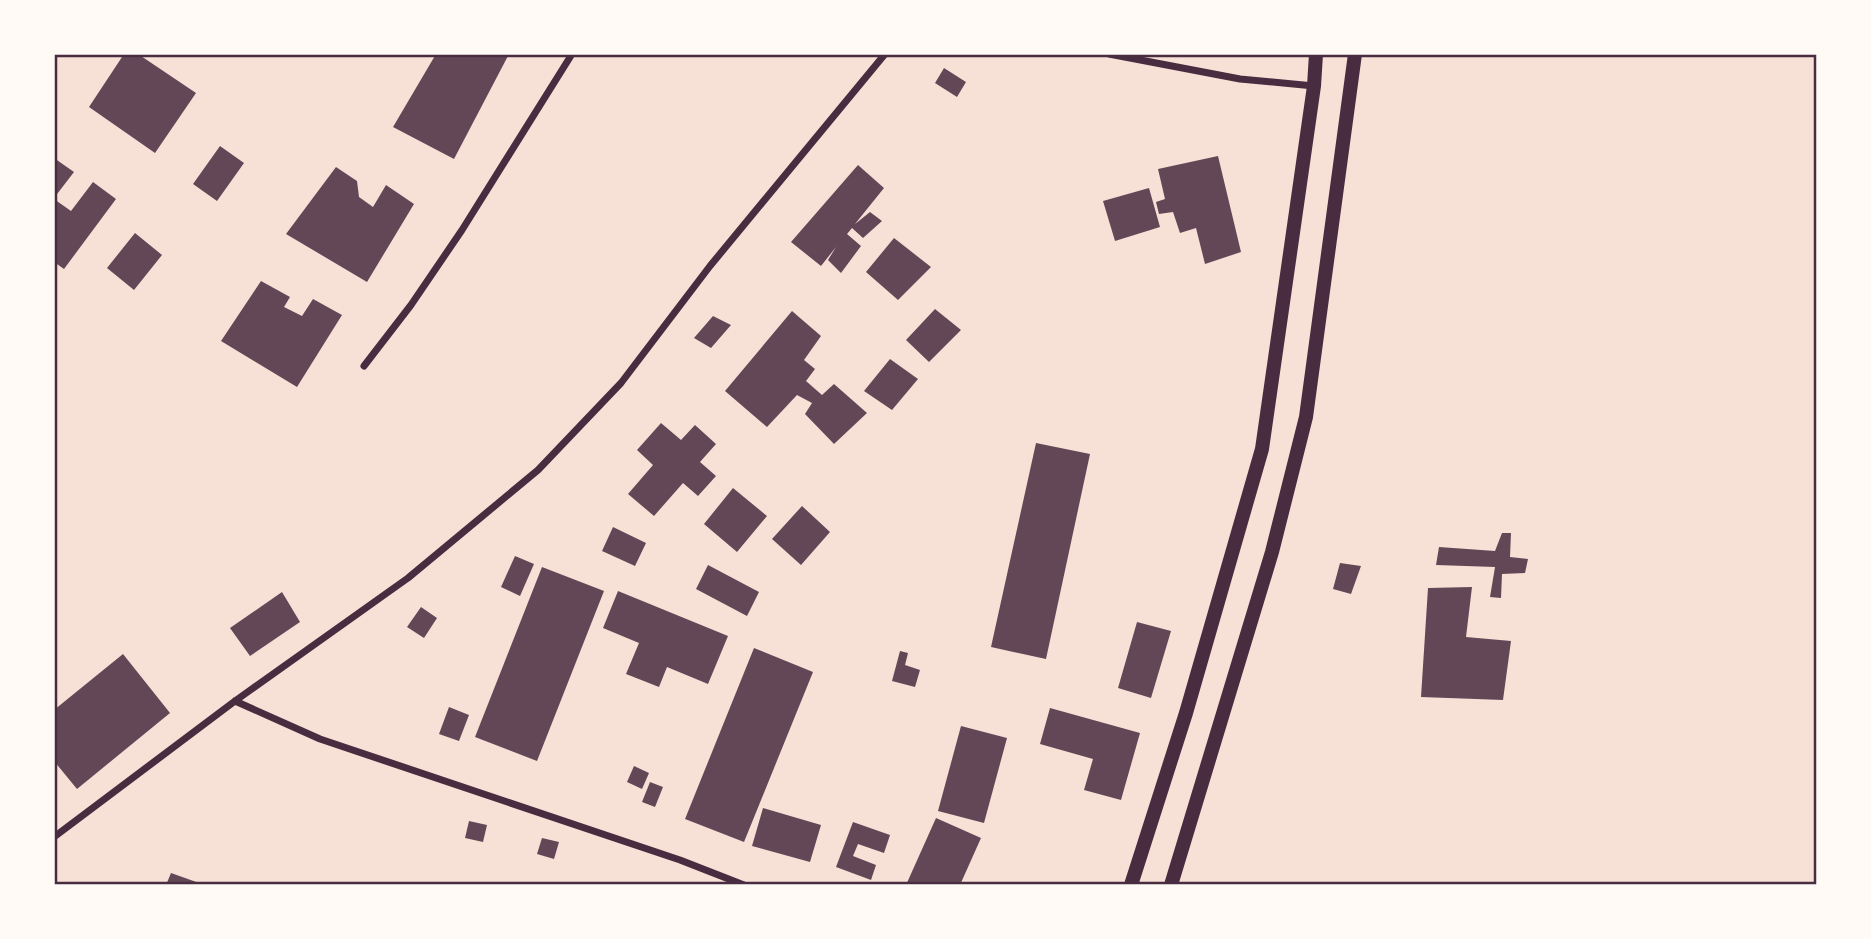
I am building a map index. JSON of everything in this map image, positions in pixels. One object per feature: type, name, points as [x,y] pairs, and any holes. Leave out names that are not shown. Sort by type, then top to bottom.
[{"type":"main road","points":[[1131,885],[1186,713],[1262,449],[1314,86],[1316,54]]},
{"type":"main road","points":[[1171,885],[1272,552],[1306,417],[1355,54]]},
{"type":"street","points":[[364,366],[411,305],[462,230],[572,54]]},
{"type":"street","points":[[54,838],[235,701],[408,578],[538,470],[621,383],[709,266],[885,54]]},
{"type":"street","points":[[1109,54],[1240,79],[1314,86]]},
{"type":"street","points":[[235,701],[320,739],[744,885]]},
{"type":"building","points":[[124,54],[138,54],[196,93],[155,153],[89,107]]},
{"type":"building","points":[[436,54],[509,54],[454,159],[393,127]]},
{"type":"building","points":[[944,68],[966,82],[957,97],[935,83]]},
{"type":"building","points":[[220,146],[244,163],[217,201],[193,184]]},
{"type":"building","points":[[1218,156],[1241,252],[1205,264],[1196,228],[1180,233],[1173,212],[1159,214],[1156,202],[1165,199],[1158,169]]},
{"type":"building","points":[[54,158],[74,172],[54,198]]},
{"type":"building","points":[[858,165],[884,188],[855,224],[870,212],[882,221],[863,238],[852,228],[847,234],[861,246],[841,273],[828,260],[836,247],[821,266],[791,242]]},
{"type":"building","points":[[336,167],[357,181],[359,197],[373,207],[386,185],[414,204],[367,282],[286,234]]},
{"type":"building","points":[[93,182],[116,199],[64,269],[54,262],[54,232],[57,227],[54,225],[54,199],[71,211]]},
{"type":"building","points":[[1149,188],[1160,227],[1115,241],[1103,201]]},
{"type":"building","points":[[135,233],[162,255],[134,290],[107,268]]},
{"type":"building","points":[[894,238],[931,267],[898,300],[866,272]]},
{"type":"building","points":[[261,281],[290,297],[284,307],[302,316],[313,299],[342,315],[297,387],[221,341]]},
{"type":"building","points":[[935,309],[961,330],[929,362],[906,340]]},
{"type":"building","points":[[792,311],[821,336],[804,360],[815,369],[806,381],[822,395],[834,384],[867,413],[834,444],[805,414],[812,403],[797,395],[767,427],[725,391]]},
{"type":"building","points":[[713,316],[731,325],[711,348],[694,338]]},
{"type":"building","points":[[890,359],[918,379],[892,410],[864,391]]},
{"type":"building","points":[[661,423],[681,440],[695,425],[716,444],[700,462],[716,476],[698,496],[683,483],[654,516],[628,494],[653,465],[637,450]]},
{"type":"building","points":[[1036,443],[1090,454],[1046,659],[991,647]]},
{"type":"building","points":[[733,488],[767,516],[737,552],[704,524]]},
{"type":"building","points":[[802,506],[830,532],[801,565],[772,539]]},
{"type":"building","points":[[613,527],[646,543],[635,566],[602,551]]},
{"type":"building","points":[[1502,533],[1511,533],[1510,557],[1528,559],[1525,573],[1502,574],[1501,598],[1490,597],[1495,567],[1436,565],[1439,547],[1495,551]]},
{"type":"building","points":[[515,556],[534,564],[520,596],[501,587]]},
{"type":"building","points":[[1340,563],[1361,566],[1351,594],[1333,589]]},
{"type":"building","points":[[708,565],[759,592],[747,616],[696,589]]},
{"type":"building","points":[[542,567],[604,591],[537,761],[475,737]]},
{"type":"building","points":[[1472,587],[1466,637],[1511,641],[1503,700],[1421,697],[1428,588]]},
{"type":"building","points":[[618,591],[728,636],[708,684],[667,667],[659,687],[626,674],[639,643],[603,628]]},
{"type":"building","points":[[282,592],[300,622],[250,656],[230,628]]},
{"type":"building","points":[[421,607],[437,618],[424,638],[407,627]]},
{"type":"building","points":[[1137,622],[1171,631],[1151,698],[1118,688]]},
{"type":"building","points":[[754,648],[813,672],[744,842],[685,819]]},
{"type":"building","points":[[900,651],[908,653],[905,665],[920,670],[915,687],[892,681]]},
{"type":"building","points":[[123,654],[170,713],[77,789],[54,761],[54,710]]},
{"type":"building","points":[[449,707],[469,715],[459,741],[439,734]]},
{"type":"building","points":[[1050,708],[1140,733],[1121,800],[1084,790],[1093,759],[1040,744]]},
{"type":"building","points":[[961,726],[1007,738],[984,823],[938,811]]},
{"type":"building","points":[[634,766],[649,773],[642,789],[627,782]]},
{"type":"building","points":[[650,782],[663,787],[655,807],[642,802]]},
{"type":"building","points":[[763,808],[821,825],[810,862],[752,846]]},
{"type":"building","points":[[936,818],[981,838],[960,885],[906,885]]},
{"type":"building","points":[[469,821],[487,825],[483,842],[465,838]]},
{"type":"building","points":[[853,822],[890,835],[884,853],[858,844],[853,856],[876,865],[871,880],[836,867]]},
{"type":"building","points":[[542,838],[559,842],[554,859],[537,854]]},
{"type":"building","points":[[171,873],[202,884],[202,885],[166,885]]}]
